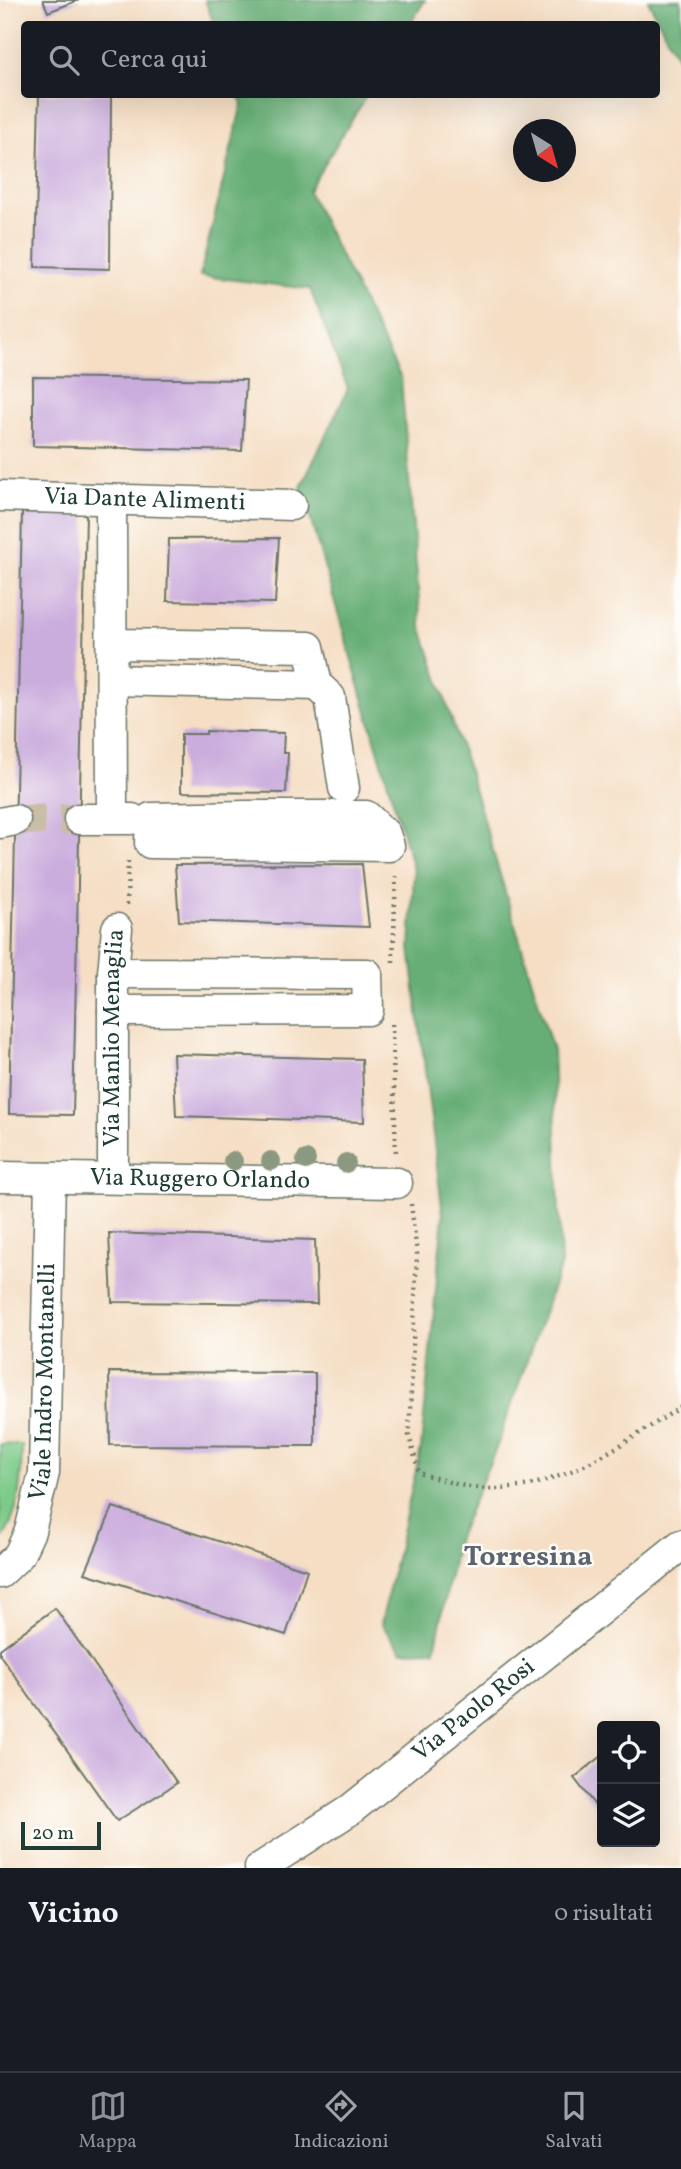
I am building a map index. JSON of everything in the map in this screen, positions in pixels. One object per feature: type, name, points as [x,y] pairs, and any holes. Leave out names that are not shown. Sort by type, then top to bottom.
[{"type":"street","name":"Via Dante Alimenti","points":[[0,496],[291,505]]},
{"type":"street","points":[[111,500],[112,680],[131,818],[150,843],[246,829],[318,830]]},
{"type":"street","points":[[112,644],[309,647],[317,685],[330,697],[344,788]]},
{"type":"street","points":[[112,680],[317,685]]},
{"type":"street","points":[[79,819],[131,818]]},
{"type":"street","name":"Via Manlio Menaglia","points":[[113,1178],[113,973],[117,929]]},
{"type":"street","points":[[113,973],[367,974],[368,1010],[113,1012]]},
{"type":"street","name":"Via Ruggero Orlando","points":[[0,1177],[397,1183]]},
{"type":"street","name":"Viale Indro Montanelli","points":[[0,1573],[19,1555],[30,1531],[44,1473],[50,1178]]},
{"type":"street","name":"Via Paolo Rosi","points":[[260,1868],[350,1810],[681,1545]]},
{"type":"path","name":"Via Manlio Menaglia","points":[[117,929],[127,919],[131,818]]},
{"type":"path","points":[[397,1183],[410,1195],[417,1252],[409,1435],[419,1473],[472,1488],[519,1487],[582,1468],[681,1407]]},
{"type":"green space","points":[[205,0],[425,0],[412,21],[213,21]]},
{"type":"green space","points":[[648,0],[681,0],[681,65],[660,21]]},
{"type":"green space","points":[[239,98],[365,98],[308,191],[401,378],[421,626],[470,775],[553,1051],[561,1264],[497,1446],[458,1537],[435,1650],[402,1651],[381,1624],[421,1448],[443,1215],[410,949],[414,872],[301,487],[348,389],[310,289],[200,276],[242,104]]},
{"type":"green space","points":[[0,1444],[22,1445],[16,1508],[0,1542]]},
{"type":"building","points":[[43,0],[79,0],[48,12]]},
{"type":"building","points":[[39,98],[111,98],[110,269],[35,267]]},
{"type":"building","points":[[33,377],[246,380],[242,451],[33,446]]},
{"type":"building","points":[[22,512],[86,513],[73,1115],[9,1114]]},
{"type":"building","points":[[279,538],[275,603],[167,601],[169,539]]},
{"type":"building","points":[[206,731],[284,733],[283,753],[288,753],[286,793],[181,792],[181,734],[206,734]]},
{"type":"building","points":[[362,864],[369,927],[179,921],[175,865]]},
{"type":"building","points":[[173,1054],[362,1059],[364,1122],[176,1116]]},
{"type":"building","points":[[109,1233],[315,1240],[317,1304],[112,1302]]},
{"type":"building","points":[[109,1372],[315,1373],[315,1446],[110,1445]]},
{"type":"building","points":[[113,1507],[307,1570],[286,1635],[85,1573]]},
{"type":"building","points":[[55,1608],[177,1783],[117,1821],[0,1655],[0,1649]]},
{"type":"building","points":[[597,1760],[597,1808],[574,1778]]},
{"type":"tunnel","points":[[15,820],[79,819]]},
{"type":"district","name":"Torresina","points":[[528,1557]]}]
